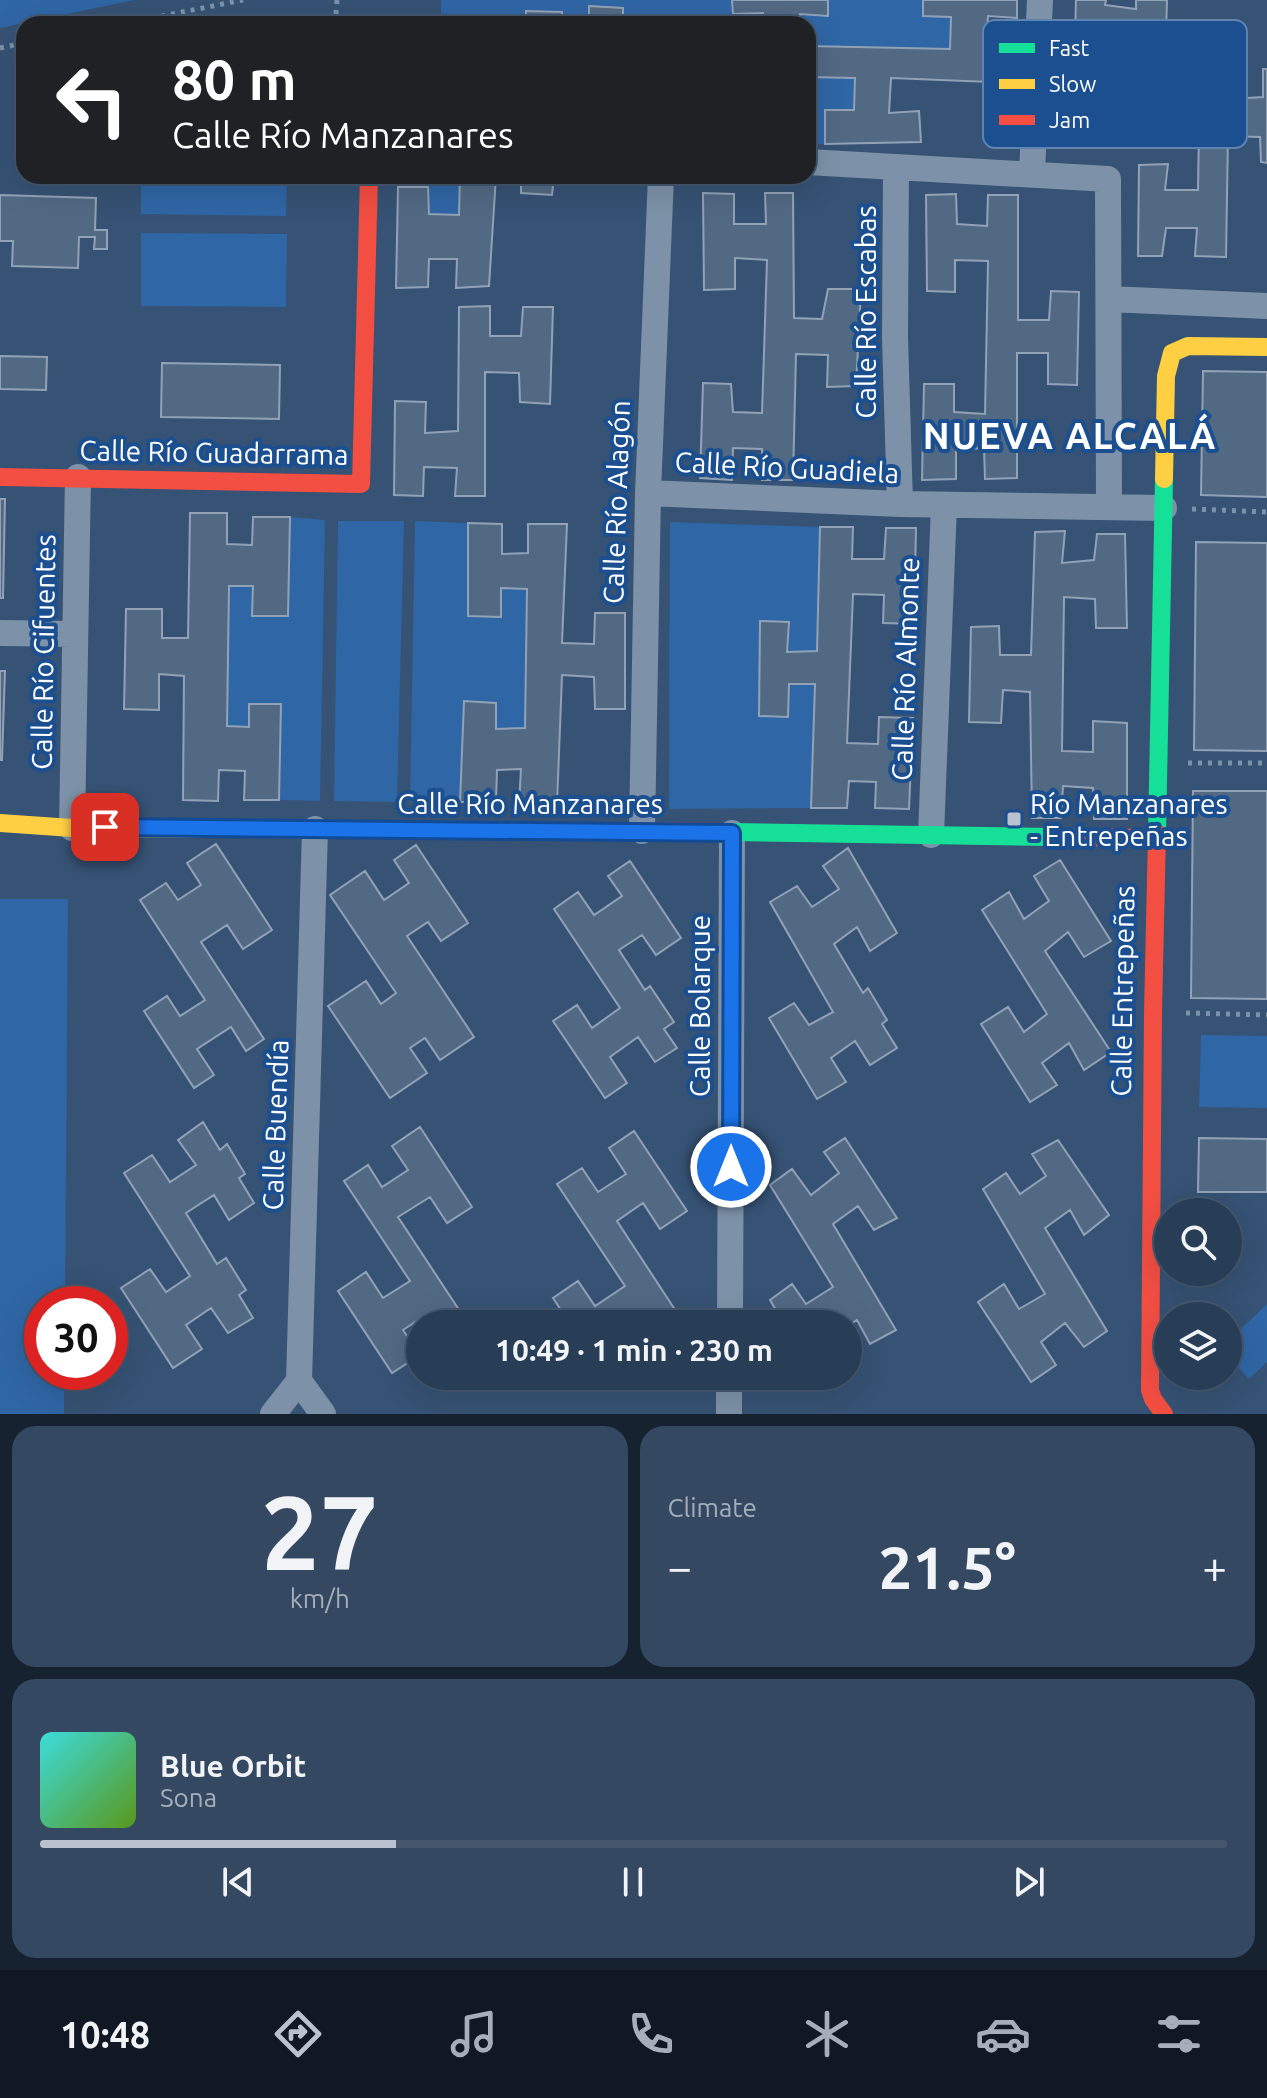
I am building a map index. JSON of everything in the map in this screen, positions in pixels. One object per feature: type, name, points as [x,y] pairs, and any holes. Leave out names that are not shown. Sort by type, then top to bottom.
[{"type":"street","points":[[1039,20],[1040,0]]},
{"type":"street","points":[[1032,173],[1033,148]]},
{"type":"street","points":[[816,162],[1108,179],[1109,507]]},
{"type":"street","name":"Calle Río Escabas","points":[[896,167],[895,337],[900,504]]},
{"type":"street","name":"Calle Río Guadarrama","points":[[0,477],[361,484],[369,184]]},
{"type":"street","name":"Calle Río Alagón","points":[[642,831],[648,493],[661,184]]},
{"type":"street","points":[[1109,299],[1267,306]]},
{"type":"street","name":"Calle Entrepeñas","points":[[1150,1390],[1153,1013],[1166,376],[1172,353],[1188,346],[1267,347]]},
{"type":"street","name":"Calle Río Cifuentes","points":[[72,828],[78,477]]},
{"type":"street","name":"Calle Río Guadiela","points":[[648,493],[900,504],[1164,508]]},
{"type":"street","name":"Calle Río Almonte","points":[[931,835],[944,505]]},
{"type":"street","points":[[0,633],[75,634]]},
{"type":"street","name":"Calle Río Manzanares","points":[[0,823],[72,828],[1156,838]]},
{"type":"street","name":"Calle Buendía","points":[[299,1381],[315,829]]},
{"type":"street","name":"Calle Bolarque","points":[[730,1310],[732,833]]},
{"type":"street","points":[[273,1414],[299,1381],[323,1414]]},
{"type":"street","points":[[729,1390],[729,1414]]},
{"type":"street","points":[[1135,1414],[1150,1390]]},
{"type":"street","points":[[1150,1390],[1164,1414]]},
{"type":"path","points":[[162,16],[243,0]]},
{"type":"path","points":[[336,14],[337,0]]},
{"type":"path","points":[[1164,508],[1267,512]]},
{"type":"path","points":[[1158,763],[1267,763]]},
{"type":"path","points":[[1153,1013],[1267,1015]]},
{"type":"shaded area","points":[[0,0],[134,0],[57,16],[16,16],[16,25],[0,28]]},
{"type":"shaded area","points":[[441,0],[732,0],[733,14],[763,13],[763,16],[623,16],[623,8],[589,6],[589,16],[526,11],[526,16],[441,16]]},
{"type":"shaded area","points":[[828,0],[923,0],[923,16],[951,17],[950,49],[816,46],[816,16],[800,14]]},
{"type":"shaded area","points":[[816,77],[855,78],[854,110],[825,110],[825,144],[816,144]]},
{"type":"shaded area","points":[[141,184],[287,184],[286,216],[141,214]]},
{"type":"shaded area","points":[[391,184],[460,184],[459,215],[429,214],[428,187],[398,187]]},
{"type":"shaded area","points":[[141,233],[287,234],[286,307],[141,306]]},
{"type":"shaded area","points":[[290,517],[325,520],[320,801],[279,800],[281,704],[250,704],[249,727],[227,726],[229,586],[253,586],[253,615],[287,616]]},
{"type":"shaded area","points":[[338,521],[404,521],[397,802],[334,801]]},
{"type":"shaded area","points":[[415,521],[468,523],[468,616],[500,617],[501,588],[527,589],[525,728],[496,729],[496,703],[464,701],[460,802],[410,802]]},
{"type":"shaded area","points":[[670,522],[820,527],[817,651],[787,652],[789,622],[760,621],[759,716],[788,717],[789,684],[815,684],[811,808],[669,809]]},
{"type":"shaded area","points":[[0,899],[68,899],[65,1286],[24,1286],[24,1390],[64,1390],[64,1414],[0,1414]]},
{"type":"shaded area","points":[[1201,1035],[1267,1036],[1267,1108],[1199,1107]]},
{"type":"shaded area","points":[[1267,1304],[1267,1362],[1249,1379],[1242,1371],[1242,1328]]},
{"type":"building","points":[[732,0],[828,0],[828,16],[733,14]]},
{"type":"building","points":[[923,0],[1017,0],[1017,18],[988,16],[988,20],[983,20],[983,82],[891,78],[889,113],[919,111],[921,142],[825,144],[825,110],[854,110],[855,78],[816,77],[816,46],[950,49],[951,17],[923,16]]},
{"type":"building","points":[[1076,0],[1106,0],[1105,5],[1136,9],[1136,0],[1167,0],[1166,20],[1075,20]]},
{"type":"building","points":[[589,6],[623,8],[623,16],[589,16]]},
{"type":"building","points":[[526,11],[562,12],[562,16],[526,16]]},
{"type":"building","points":[[1263,69],[1267,69],[1267,163],[1261,162],[1260,137],[1247,137],[1247,98],[1263,97]]},
{"type":"building","points":[[1199,148],[1228,148],[1226,257],[1195,256],[1197,228],[1166,228],[1162,256],[1138,256],[1139,165],[1168,164],[1165,190],[1198,190]]},
{"type":"building","points":[[460,184],[495,184],[489,286],[456,288],[457,259],[429,259],[428,287],[396,288],[398,187],[428,187],[429,214],[459,215]]},
{"type":"building","points":[[521,184],[553,184],[552,195],[521,193]]},
{"type":"building","points":[[703,193],[734,194],[734,224],[766,224],[765,193],[793,193],[794,318],[822,319],[828,289],[861,289],[856,386],[827,387],[828,355],[796,354],[793,480],[762,480],[762,449],[733,448],[732,480],[700,478],[703,383],[731,384],[733,412],[762,413],[767,260],[735,258],[735,289],[704,290]]},
{"type":"building","points":[[956,194],[957,224],[987,226],[988,195],[1018,195],[1018,320],[1049,320],[1051,291],[1079,292],[1077,385],[1048,384],[1048,353],[1017,353],[1017,478],[985,479],[984,449],[956,447],[956,479],[922,480],[924,384],[954,384],[954,412],[985,414],[988,261],[955,260],[955,292],[927,291],[926,195]]},
{"type":"building","points":[[0,195],[96,198],[95,230],[107,230],[107,249],[94,249],[95,237],[79,237],[78,268],[12,266],[13,241],[0,241]]},
{"type":"building","points":[[490,306],[490,336],[521,336],[523,307],[553,307],[550,404],[520,402],[519,373],[485,372],[485,496],[455,496],[457,468],[424,467],[423,496],[394,495],[395,401],[426,402],[425,433],[458,431],[459,307]]},
{"type":"building","points":[[0,356],[47,357],[46,390],[0,389]]},
{"type":"building","points":[[162,363],[280,365],[279,419],[161,417]]},
{"type":"building","points":[[1203,371],[1267,372],[1267,497],[1201,495]]},
{"type":"building","points":[[0,499],[5,499],[3,598],[0,598]]},
{"type":"building","points":[[190,513],[227,513],[227,544],[252,545],[253,517],[290,517],[288,616],[252,616],[253,586],[229,586],[227,726],[249,727],[249,704],[281,704],[279,800],[244,800],[245,771],[219,770],[218,801],[183,800],[184,676],[159,674],[159,710],[124,709],[126,609],[162,609],[162,638],[188,638]]},
{"type":"building","points":[[468,523],[502,524],[502,554],[528,553],[528,524],[567,524],[562,643],[594,644],[595,613],[625,613],[625,709],[595,709],[594,677],[562,675],[557,805],[519,803],[521,769],[497,770],[496,802],[460,802],[464,701],[496,703],[496,729],[525,728],[527,589],[501,588],[501,617],[468,616]]},
{"type":"building","points":[[820,527],[853,527],[852,559],[884,559],[886,528],[916,528],[914,624],[883,623],[884,595],[853,594],[847,743],[878,744],[879,717],[913,718],[909,809],[875,808],[876,782],[849,781],[847,808],[811,808],[815,684],[789,684],[788,717],[759,716],[760,621],[789,622],[787,652],[817,651]]},
{"type":"building","points":[[1065,531],[1062,563],[1094,560],[1097,534],[1125,534],[1127,628],[1096,628],[1095,599],[1064,597],[1062,751],[1093,752],[1093,721],[1127,723],[1127,819],[1094,819],[1093,788],[1063,786],[1061,818],[1032,818],[1030,692],[1003,690],[1001,723],[969,722],[971,627],[999,626],[1000,655],[1031,655],[1035,532]]},
{"type":"building","points":[[1196,542],[1267,543],[1267,751],[1194,750]]},
{"type":"building","points":[[0,671],[5,671],[2,760],[0,760]]},
{"type":"building","points":[[1193,791],[1267,791],[1267,999],[1191,998]]},
{"type":"building","points":[[216,844],[272,930],[243,949],[227,925],[201,942],[264,1039],[246,1051],[231,1027],[197,1049],[214,1075],[194,1088],[144,1011],[167,996],[180,1016],[205,1000],[140,900],[166,883],[178,900],[201,885],[187,863]]},
{"type":"building","points":[[416,845],[468,923],[441,941],[428,922],[407,936],[474,1037],[440,1060],[425,1038],[410,1048],[427,1073],[390,1098],[328,1006],[366,981],[381,1004],[396,993],[330,895],[365,871],[384,900],[409,883],[394,860]]},
{"type":"building","points":[[848,848],[897,933],[870,951],[857,927],[834,944],[863,993],[868,988],[887,1020],[882,1024],[897,1048],[870,1065],[855,1041],[831,1058],[846,1082],[817,1099],[769,1018],[794,1003],[809,1025],[833,1012],[770,902],[797,886],[812,907],[839,889],[823,866]]},
{"type":"building","points":[[1060,860],[1111,941],[1084,957],[1068,932],[1045,951],[1111,1052],[1084,1070],[1069,1043],[1042,1063],[1057,1085],[1030,1102],[981,1024],[1008,1007],[1024,1032],[1047,1014],[982,910],[1009,892],[1024,919],[1049,901],[1034,876]]},
{"type":"building","points":[[630,861],[681,938],[656,955],[642,935],[619,950],[645,990],[650,986],[674,1022],[664,1029],[677,1048],[655,1062],[638,1037],[610,1057],[627,1083],[605,1098],[553,1021],[577,1005],[592,1028],[620,1008],[554,909],[578,892],[594,915],[622,896],[608,876]]},
{"type":"building","points":[[203,1122],[220,1150],[227,1144],[245,1174],[239,1178],[254,1203],[229,1220],[214,1195],[186,1213],[217,1264],[226,1258],[246,1290],[239,1295],[253,1318],[228,1333],[211,1308],[186,1325],[202,1349],[173,1368],[128,1299],[128,1286],[124,1286],[150,1269],[166,1292],[190,1276],[124,1173],[152,1155],[170,1182],[196,1165],[178,1140]]},
{"type":"building","points":[[420,1127],[472,1207],[447,1223],[430,1197],[398,1217],[459,1310],[406,1310],[406,1328],[403,1330],[406,1334],[406,1364],[392,1373],[338,1291],[366,1272],[383,1298],[410,1281],[344,1181],[368,1165],[382,1187],[408,1170],[392,1146]]},
{"type":"building","points":[[634,1131],[687,1211],[660,1229],[643,1203],[617,1221],[675,1310],[561,1310],[553,1298],[578,1281],[595,1306],[625,1286],[557,1184],[582,1168],[598,1192],[626,1174],[609,1148]]},
{"type":"building","points":[[845,1138],[897,1218],[874,1230],[858,1206],[833,1224],[896,1330],[870,1344],[862,1329],[862,1310],[776,1310],[770,1300],[792,1284],[806,1304],[833,1287],[770,1185],[792,1169],[811,1195],[839,1173],[824,1152]]},
{"type":"building","points":[[1199,1138],[1267,1139],[1267,1192],[1198,1192]]},
{"type":"building","points":[[1058,1140],[1109,1215],[1084,1235],[1070,1210],[1045,1228],[1107,1331],[1084,1347],[1065,1323],[1041,1342],[1056,1365],[1031,1382],[978,1302],[1004,1284],[1019,1309],[1045,1294],[983,1189],[1006,1173],[1020,1194],[1046,1176],[1032,1154]]},
{"type":"traffic: fast","points":[[1157,833],[1164,479]]},
{"type":"traffic: fast","points":[[729,832],[1053,837]]},
{"type":"traffic: slow","points":[[1164,479],[1166,376],[1172,353],[1188,346],[1267,347]]},
{"type":"traffic: slow","points":[[0,823],[72,828],[404,830]]},
{"type":"traffic: jam","points":[[0,477],[361,484],[369,184]]},
{"type":"traffic: jam","points":[[404,830],[729,832]]},
{"type":"traffic: jam","points":[[1157,833],[1150,1390],[1164,1414]]},
{"type":"traffic: jam","points":[[1053,837],[1156,838]]},
{"type":"place","name":"Río Manzanares - Entrepeñas","points":[[1014,819]]},
{"type":"district","name":"NUEVA ALCALÁ","points":[[1070,435]]},
{"type":"route","points":[[105,827],[732,833],[731,1167]]}]
